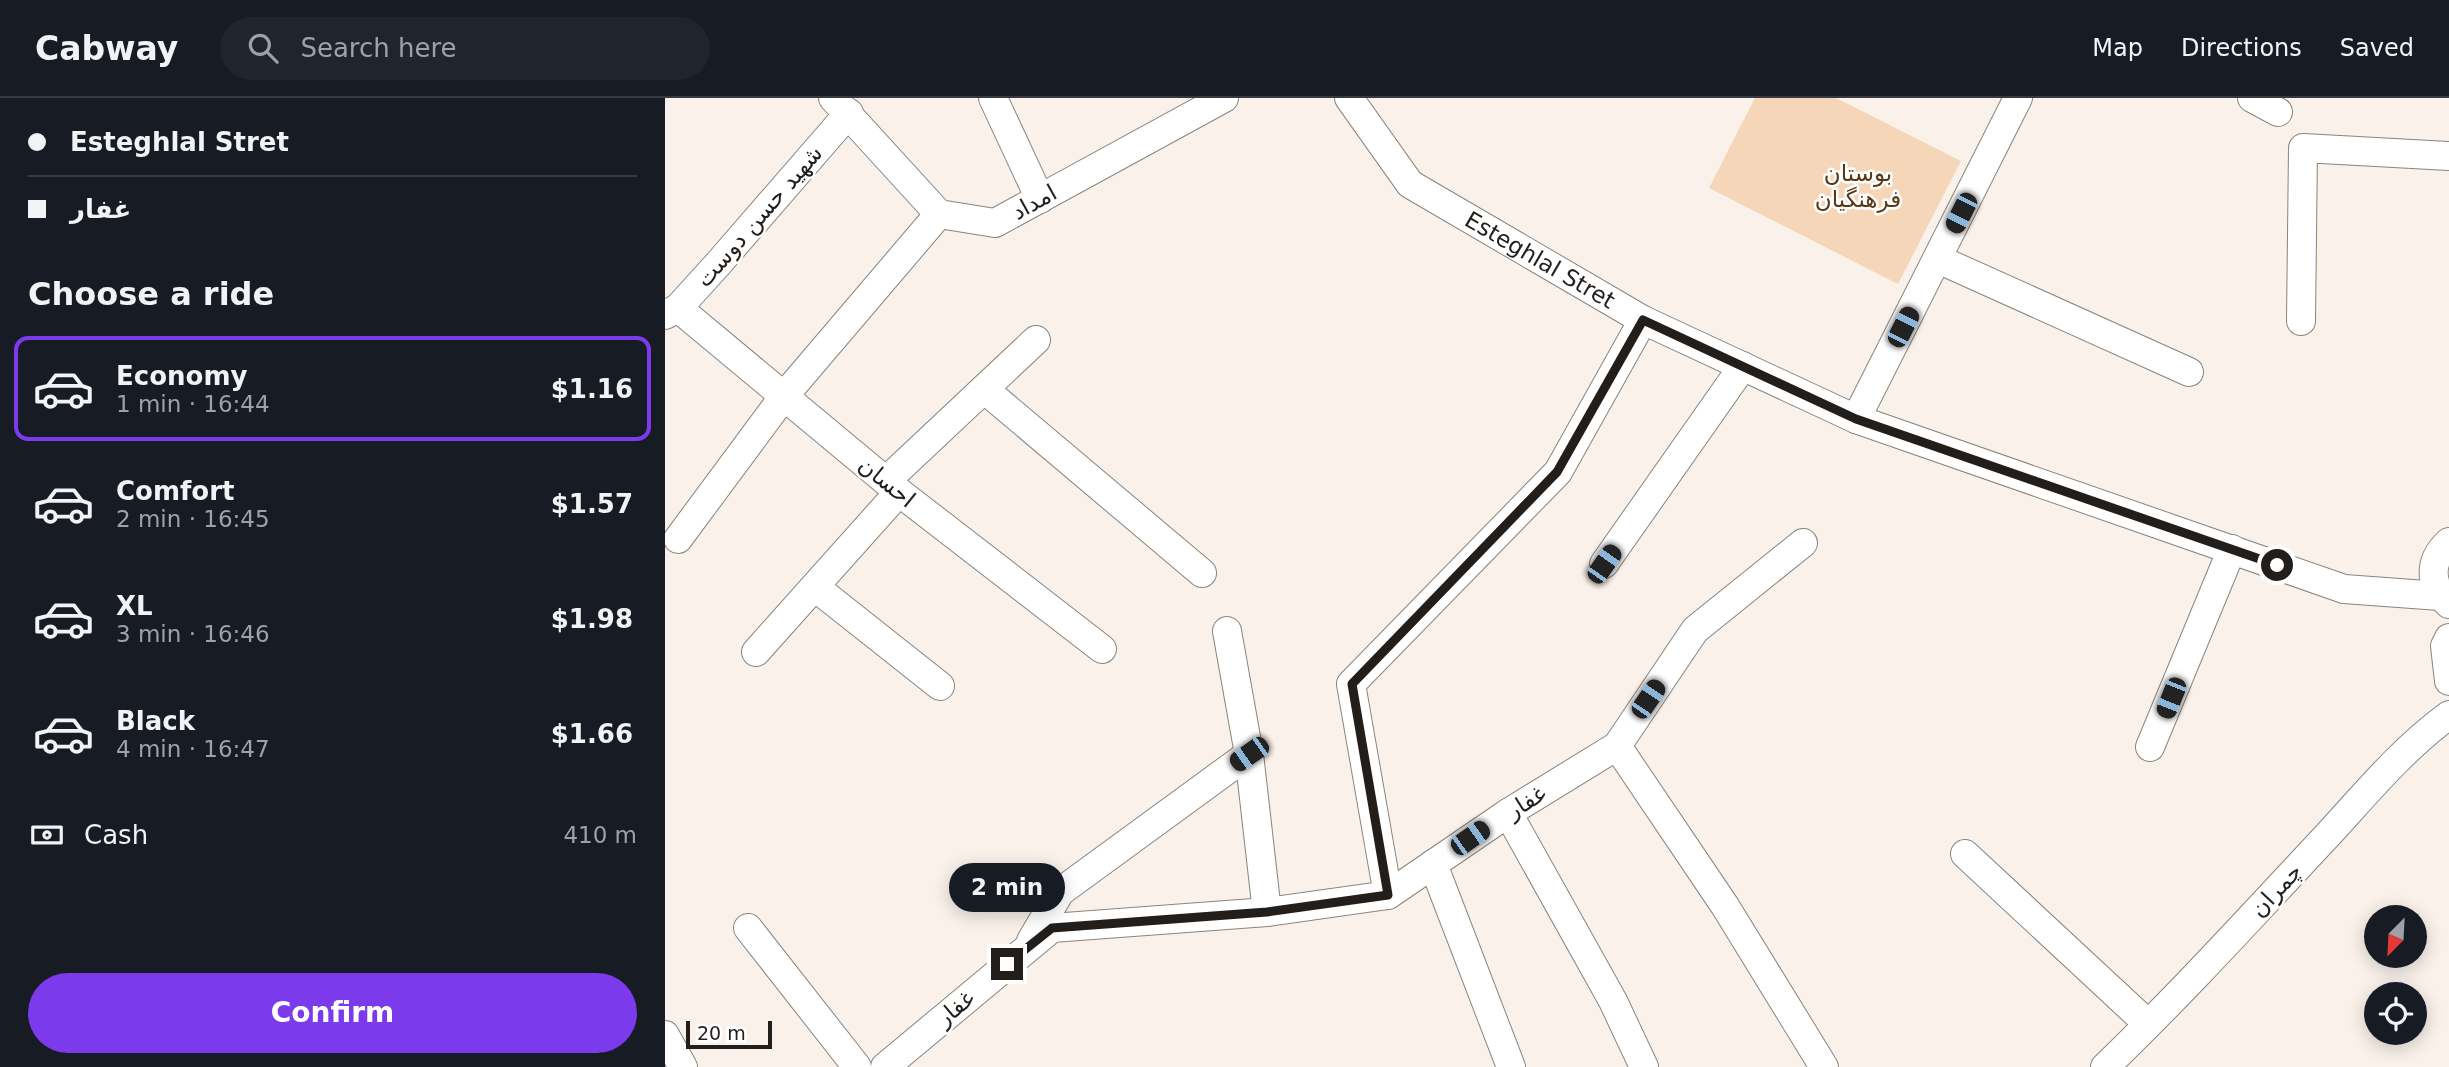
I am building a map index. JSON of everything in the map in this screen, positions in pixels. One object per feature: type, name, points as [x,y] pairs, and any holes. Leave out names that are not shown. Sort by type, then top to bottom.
[{"type":"street","points":[[993,98],[1040,199]]},
{"type":"street","name":"امداد","points":[[939,214],[995,223],[1224,98]]},
{"type":"street","name":"Esteghlal Stret","points":[[1349,98],[1410,184],[1643,320],[1856,419],[2344,589],[2445,600]]},
{"type":"street","points":[[1856,419],[2018,98]]},
{"type":"street","points":[[2252,98],[2278,112]]},
{"type":"street","points":[[678,539],[784,396],[939,214],[841,105]]},
{"type":"street","name":"شهید حسن دوست","points":[[671,312],[841,105]]},
{"type":"street","points":[[2301,321],[2303,148],[2449,156]]},
{"type":"street","points":[[1938,259],[2189,372]]},
{"type":"street","name":"احسان","points":[[671,312],[784,396],[893,487],[1102,649]]},
{"type":"street","points":[[1388,895],[1352,684],[1557,472],[1643,320]]},
{"type":"street","points":[[756,652],[815,587],[893,487],[984,389],[1036,340]]},
{"type":"street","points":[[1604,564],[1743,366]]},
{"type":"street","points":[[984,389],[1202,573]]},
{"type":"street","name":"غفار","points":[[885,1067],[1052,928],[1267,912],[1388,895],[1508,813],[1617,746],[1695,629],[1803,542]]},
{"type":"street","points":[[2445,600],[2434,585],[2434,561],[2449,542]]},
{"type":"street","points":[[2150,747],[2231,549]]},
{"type":"street","points":[[815,587],[940,687]]},
{"type":"street","points":[[1227,631],[1249,754],[1267,912]]},
{"type":"street","points":[[2449,638],[2445,646],[2449,681]]},
{"type":"street","name":"چمران","points":[[2105,1067],[2390,768],[2426,732],[2449,715]]},
{"type":"street","points":[[1617,746],[1725,906],[1823,1067]]},
{"type":"street","points":[[1027,947],[1060,892],[1249,754]]},
{"type":"street","points":[[1508,813],[1613,1001],[1644,1067]]},
{"type":"street","points":[[1965,854],[2148,1024]]},
{"type":"street","points":[[1433,864],[1511,1067]]},
{"type":"street","points":[[748,928],[857,1067]]},
{"type":"street","points":[[665,1035],[683,1067]]},
{"type":"green space","name":"بوستان فرهنگیان","points":[[1755,98],[1836,98],[1961,161],[1898,284],[1709,188]]},
{"type":"route","points":[[1007,964],[1052,928],[1267,912],[1388,895],[1352,684],[1557,472],[1643,320],[1856,419],[2277,565]]}]
